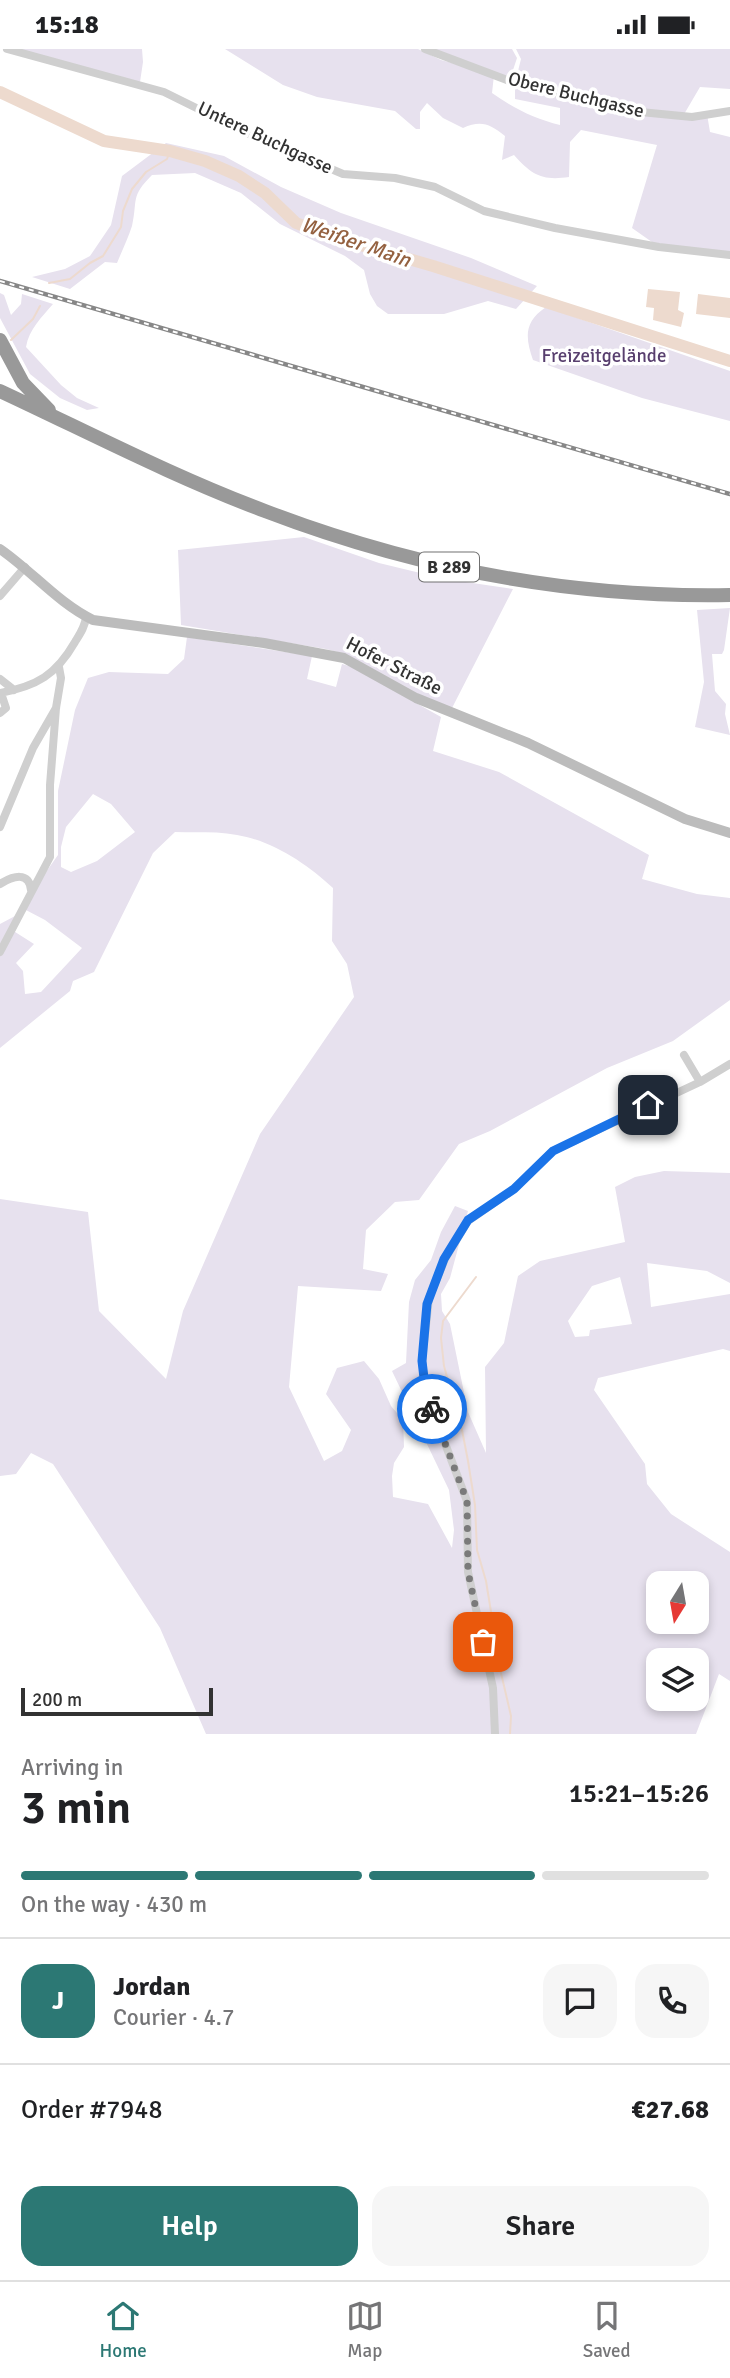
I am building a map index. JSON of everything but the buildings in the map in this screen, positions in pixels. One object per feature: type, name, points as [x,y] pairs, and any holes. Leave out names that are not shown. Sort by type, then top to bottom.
[{"type":"highway","points":[[0,340],[23,383],[58,418]]},
{"type":"highway","name":"B 289","points":[[0,391],[180,477],[264,511],[326,533],[413,558],[558,587],[649,595],[730,595]]},
{"type":"street","name":"Untere Buchgasse","points":[[7,49],[164,92],[249,134],[343,174],[395,178],[435,187],[484,211],[534,224],[659,247],[730,255]]},
{"type":"street","name":"Obere Buchgasse","points":[[425,49],[515,83],[630,111],[692,117],[730,111]]},
{"type":"street","name":"Hofer Straße","points":[[0,549],[86,617],[107,624],[183,631],[330,653],[416,698],[528,743],[685,819],[730,834]]},
{"type":"street","points":[[0,596],[25,567]]},
{"type":"street","points":[[0,713],[6,708],[1,693],[32,685],[59,667],[85,627],[86,617]]},
{"type":"street","points":[[0,952],[50,857],[50,785],[61,678],[59,667]]},
{"type":"street","points":[[0,678],[14,690]]},
{"type":"street","points":[[0,827],[33,748],[56,708]]},
{"type":"street","points":[[0,884],[12,877],[26,877],[31,891]]},
{"type":"street","points":[[684,1055],[700,1081]]},
{"type":"street","points":[[495,1734],[493,1688],[468,1572],[467,1501],[428,1399],[424,1378],[422,1361],[427,1304],[444,1259],[468,1220],[514,1189],[553,1151],[730,1064]]},
{"type":"green space","points":[[12,49],[142,49],[140,82]]},
{"type":"green space","points":[[225,49],[418,49],[441,60],[486,72],[432,49],[512,49],[517,58],[511,76],[494,75],[492,93],[524,112],[560,125],[560,108],[515,99],[515,83],[521,59],[516,49],[730,49],[730,89],[700,87],[683,116],[707,114],[710,132],[730,137],[730,255],[659,247],[632,228],[657,145],[581,130],[570,142],[569,177],[544,177],[532,172],[514,155],[502,160],[505,136],[490,126],[475,124],[463,128],[443,118],[427,103],[420,112],[420,129],[416,129],[395,111],[317,97],[283,85]]},
{"type":"green space","points":[[166,143],[224,156],[281,187],[341,213],[471,258],[537,286],[516,309],[488,301],[444,314],[388,314],[377,306],[370,294],[364,270],[345,256],[280,224],[241,193],[195,173],[152,175],[145,182],[136,199],[132,226],[117,263],[105,262],[70,289],[32,277],[65,269],[90,256],[111,225],[122,176]]},
{"type":"green space","points":[[0,293],[4,295],[11,315],[21,304],[22,294],[53,304],[33,329],[26,347],[61,385],[77,398],[99,408],[87,410],[60,398],[30,374],[0,318]]},
{"type":"green space","name":"Freizeitgelände","points":[[546,307],[730,371],[730,421],[642,398],[533,360],[528,331],[534,318]]},
{"type":"green space","points":[[304,537],[379,563],[445,579],[513,589],[452,708],[421,696],[345,654],[181,625],[178,550]]},
{"type":"green space","points":[[730,608],[724,650],[722,654],[712,654],[715,691],[726,704],[725,714],[730,735],[695,727],[704,682],[697,610]]},
{"type":"green space","points":[[187,637],[312,656],[307,679],[336,687],[342,664],[352,667],[441,717],[433,751],[499,772],[649,855],[642,879],[697,894],[730,898],[730,1000],[673,1041],[607,1068],[490,1131],[459,1144],[419,1200],[395,1202],[366,1230],[363,1269],[388,1274],[381,1291],[298,1286],[289,1387],[324,1461],[342,1451],[351,1430],[326,1394],[337,1368],[364,1361],[379,1379],[391,1406],[403,1420],[404,1447],[394,1463],[393,1497],[428,1504],[452,1548],[454,1530],[449,1490],[392,1371],[406,1363],[409,1302],[415,1280],[431,1260],[441,1232],[455,1206],[468,1211],[450,1278],[441,1294],[442,1311],[450,1324],[468,1412],[486,1453],[485,1367],[504,1343],[518,1276],[540,1261],[625,1242],[615,1187],[635,1177],[664,1171],[730,1173],[730,1283],[707,1271],[647,1263],[651,1307],[730,1294],[730,1351],[723,1349],[598,1378],[594,1390],[645,1464],[647,1484],[671,1514],[730,1552],[730,1681],[719,1674],[709,1700],[709,1648],[646,1648],[646,1711],[705,1711],[696,1734],[206,1734],[160,1628],[53,1464],[31,1453],[16,1474],[0,1476],[0,1199],[88,1212],[99,1311],[166,1379],[183,1311],[260,1134],[354,997],[347,964],[332,941],[333,888],[301,862],[264,842],[229,834],[175,832],[153,853],[94,972],[73,981],[70,991],[0,1048],[0,924],[15,916],[58,855],[58,791],[75,710],[88,678],[109,672],[168,674],[184,659]],"holes":[[[93,794],[111,804],[135,832],[97,861],[71,872],[61,867],[61,847],[66,827]],[[24,909],[45,920],[82,948],[41,992],[25,994],[23,971],[16,963],[34,944],[12,930]],[[620,1277],[632,1324],[590,1330],[589,1336],[575,1337],[568,1321],[592,1286]]]},
{"type":"shaded area","points":[[648,289],[680,292],[678,310],[684,313],[681,327],[653,320],[654,308],[646,307]]},
{"type":"shaded area","points":[[698,294],[730,298],[730,318],[696,314]]},
{"type":"waterway","name":"Weißer Main","points":[[0,92],[104,141],[170,151],[205,161],[239,176],[265,193],[296,223],[333,237],[433,266],[730,361]]},
{"type":"waterway","points":[[49,283],[70,279],[103,256],[121,227],[123,211],[132,189],[146,172],[167,159],[170,151]]},
{"type":"waterway","points":[[11,340],[33,319],[40,306]]},
{"type":"waterway","points":[[476,1277],[443,1321],[441,1338],[444,1366],[468,1461],[475,1505],[477,1550],[486,1581],[511,1716],[510,1734]]},
{"type":"railway","points":[[0,281],[730,494]]},
{"type":"way so far","points":[[432,1409],[467,1501],[468,1572],[483,1642]]},
{"type":"route","points":[[432,1409],[422,1361],[427,1304],[444,1259],[468,1220],[514,1189],[553,1151],[648,1105]]}]
